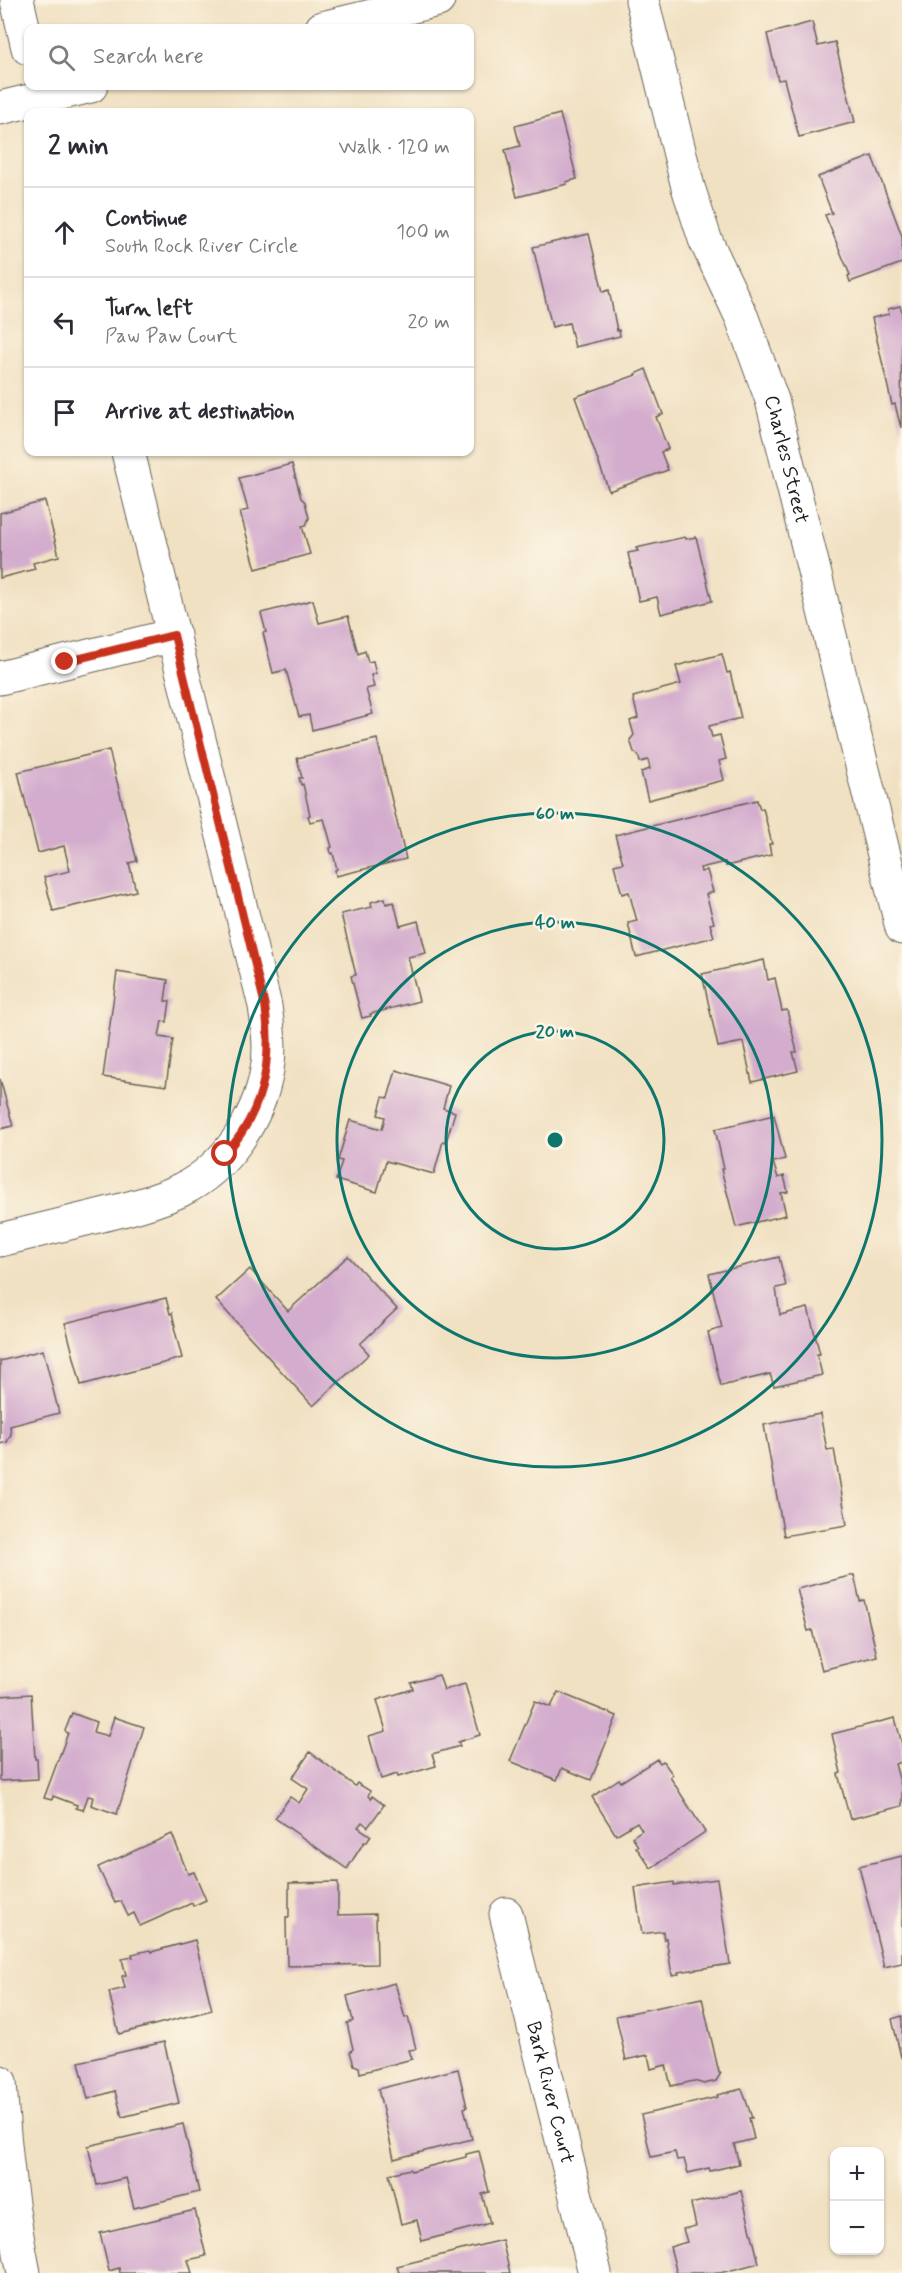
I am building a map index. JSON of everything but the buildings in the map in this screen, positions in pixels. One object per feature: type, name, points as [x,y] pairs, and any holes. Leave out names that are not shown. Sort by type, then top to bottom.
[{"type":"street","points":[[17,0],[24,31]]},
{"type":"street","points":[[339,24],[438,0]]},
{"type":"street","name":"Charles Street","points":[[642,0],[688,187],[705,239],[742,318],[772,400],[902,928]]},
{"type":"street","points":[[0,108],[76,90]]},
{"type":"street","points":[[0,1240],[142,1205],[183,1189],[212,1169],[239,1139],[258,1103],[267,1070],[268,1030],[265,1006],[129,456]]},
{"type":"street","points":[[0,678],[174,635]]},
{"type":"street","name":"Bark River Court","points":[[506,1914],[595,2273]]},
{"type":"street","points":[[0,2082],[3,2130],[18,2245],[24,2273]]},
{"type":"route","points":[[65,662],[174,635],[265,1006],[268,1030],[267,1070],[258,1103],[239,1139],[225,1154]]}]
